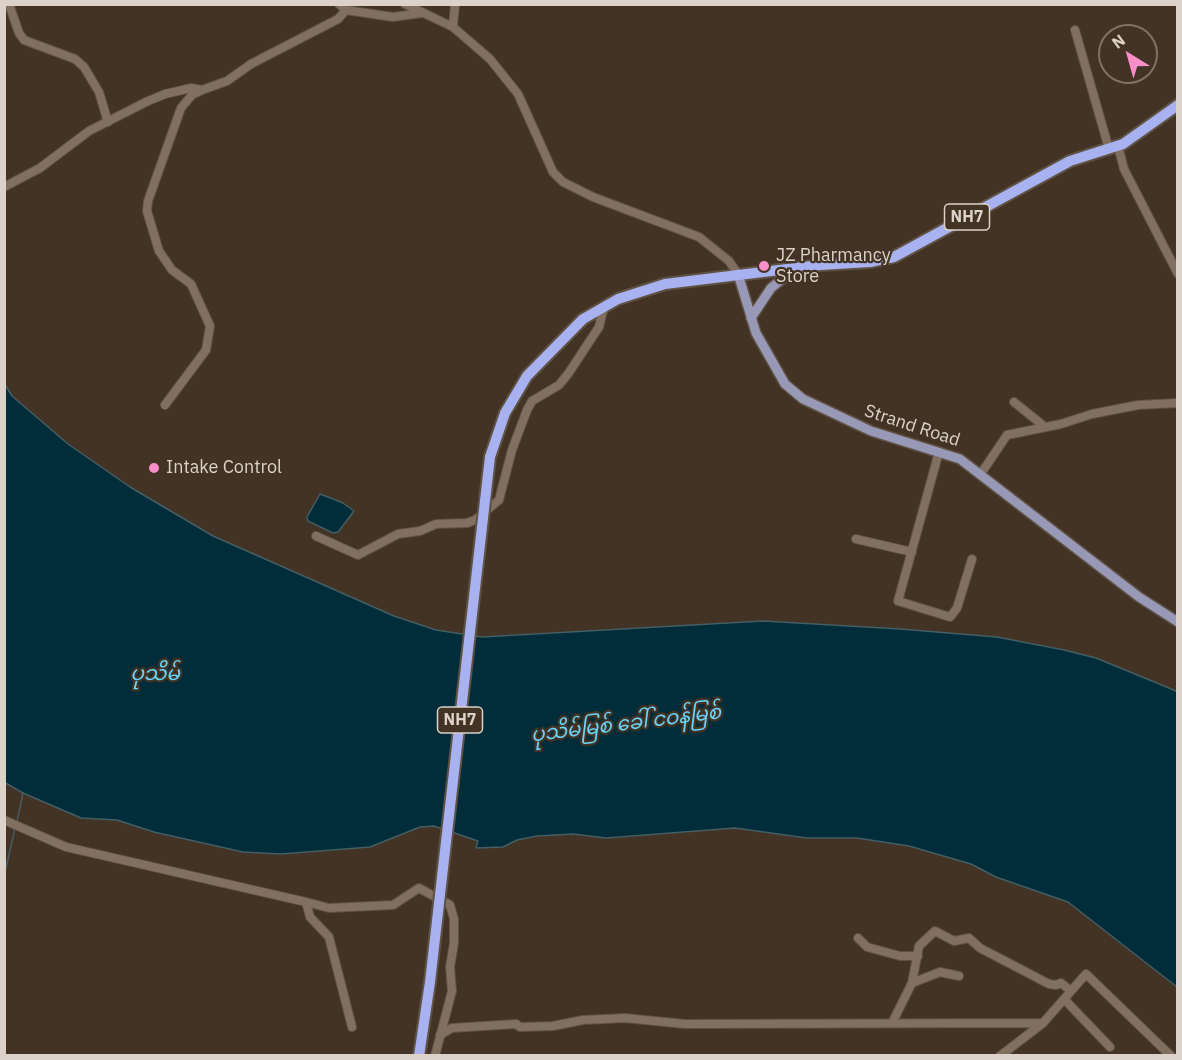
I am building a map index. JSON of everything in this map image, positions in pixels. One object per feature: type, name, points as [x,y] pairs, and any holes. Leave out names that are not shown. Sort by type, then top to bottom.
[{"type":"highway","name":"NH7","points":[[418,1056],[430,982],[490,457],[505,414],[527,376],[583,319],[618,299],[665,284],[738,274],[870,262],[894,257],[1070,161],[1113,147],[1178,105]]},
{"type":"main road","points":[[751,318],[771,288],[796,268]]},
{"type":"main road","name":"Strand Road","points":[[738,274],[756,333],[785,384],[803,399],[862,428],[960,459],[1139,597],[1178,622]]},
{"type":"street","points":[[9,4],[18,33],[24,40],[75,59],[84,67],[99,92],[108,122]]},
{"type":"street","points":[[339,4],[346,10],[393,17],[422,13]]},
{"type":"street","points":[[405,4],[453,27],[490,59],[518,94],[553,172],[563,182],[593,197],[699,237],[729,261],[738,274]]},
{"type":"street","points":[[453,27],[455,4]]},
{"type":"street","points":[[165,405],[206,350],[210,326],[191,284],[172,270],[159,252],[147,211],[148,201],[181,108],[192,95],[227,81],[251,64],[338,19],[346,10]]},
{"type":"street","points":[[1075,30],[1113,147],[1178,274]]},
{"type":"street","points":[[4,186],[40,168],[89,131],[165,94],[191,88],[202,90]]},
{"type":"street","points":[[316,536],[358,555],[398,534],[420,531],[436,524],[467,523],[475,520],[499,500],[512,450],[526,410],[532,401],[559,385],[568,374],[599,327],[604,307]]},
{"type":"street","points":[[1014,402],[1045,427]]},
{"type":"street","points":[[980,475],[1007,435],[1138,405],[1178,403]]},
{"type":"street","points":[[939,452],[898,601],[951,617],[957,608],[972,559]]},
{"type":"street","points":[[856,540],[912,552]]},
{"type":"street","points":[[4,820],[66,847],[329,908],[393,905],[419,888],[450,905],[454,927],[450,968],[452,991],[435,1056]]},
{"type":"street","points":[[306,902],[310,917],[329,937],[352,1027]]},
{"type":"street","points":[[892,1023],[912,983],[922,941],[932,932],[954,941],[967,937],[980,948],[1049,984],[1056,986],[1061,982],[1071,990]]},
{"type":"street","points":[[858,938],[867,947],[900,956],[918,956]]},
{"type":"street","points":[[912,983],[940,972],[959,976]]},
{"type":"street","points":[[1000,1056],[1043,1023],[1086,974],[1171,1056]]},
{"type":"street","points":[[1064,999],[1110,1047]]},
{"type":"street","points":[[440,1035],[452,1028],[516,1024],[520,1027],[553,1026],[583,1020],[625,1018],[685,1024],[1043,1023]]},
{"type":"water","name":"ပုသိမ်","points":[[4,383],[12,396],[68,444],[130,487],[213,536],[394,616],[436,630],[482,637],[763,621],[997,637],[1096,658],[1178,692],[1177,987],[1068,902],[996,877],[971,864],[909,846],[857,838],[807,838],[735,828],[606,838],[573,834],[537,836],[517,840],[503,847],[476,848],[478,841],[434,826],[420,827],[370,847],[281,854],[243,852],[154,832],[117,820],[81,818],[23,793],[4,782]]},
{"type":"water","points":[[320,494],[343,503],[354,511],[338,532],[333,533],[308,521],[307,517]]},
{"type":"waterway","points":[[17,821],[23,793]]},
{"type":"waterway","points":[[4,877],[15,828]]},
{"type":"place","name":"JZ Pharmancy Store","points":[[764,266]]},
{"type":"place","name":"Intake Control","points":[[154,468]]},
{"type":"water label","name":"ပုသိမ်မြစ် ခေါ် ငဝန်မြစ်","points":[[626,724]]}]
